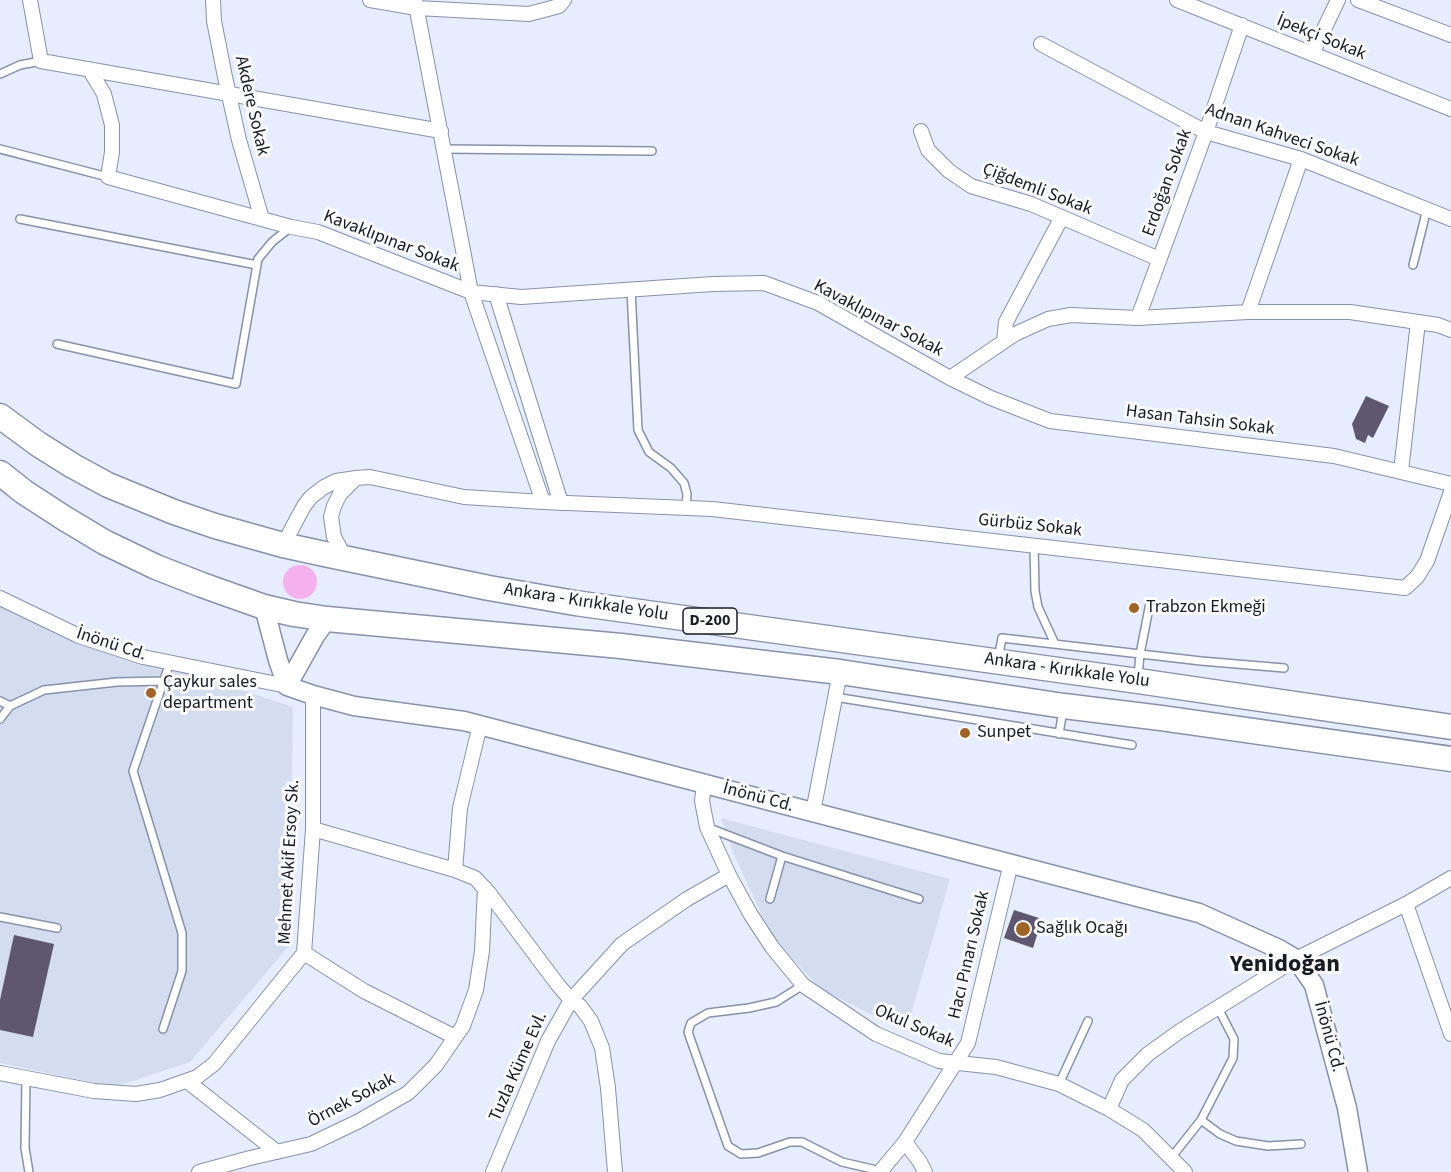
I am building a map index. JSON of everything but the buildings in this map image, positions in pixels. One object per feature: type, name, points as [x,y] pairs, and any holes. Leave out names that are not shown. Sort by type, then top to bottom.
[{"type":"highway","name":"Ankara - Kırıkkale Yolu","points":[[0,416],[38,444],[108,485],[194,519],[283,545],[346,559],[575,603],[1451,727]]},
{"type":"highway","name":"Ankara - Kırıkkale Yolu","points":[[0,473],[24,492],[104,542],[202,585],[264,607],[294,614],[621,646],[840,672],[1064,706],[1451,759]]},
{"type":"street","points":[[30,0],[41,61],[441,131]]},
{"type":"street","name":"Akdere Sokak","points":[[213,0],[214,21],[239,140],[262,219]]},
{"type":"street","points":[[370,0],[529,14],[559,6],[564,0]]},
{"type":"street","name":"İpekçi Sokak","points":[[1177,0],[1451,109]]},
{"type":"street","points":[[1312,54],[1338,0]]},
{"type":"street","points":[[1358,0],[1451,35]]},
{"type":"street","points":[[416,4],[471,292],[543,502]]},
{"type":"street","name":"Erdoğan Sokak","points":[[1138,318],[1242,26]]},
{"type":"street","name":"Adnan Kahveci Sokak","points":[[1041,44],[1206,132],[1301,159],[1451,219]]},
{"type":"street","points":[[88,69],[104,94],[112,125],[112,152],[108,177]]},
{"type":"street","name":"Çiğdemli Sokak","points":[[921,131],[928,150],[949,171],[971,186],[1031,204],[1159,260]]},
{"type":"street","points":[[1248,312],[1301,159]]},
{"type":"street","name":"Kavaklıpınar Sokak","points":[[108,177],[291,227],[318,232],[471,292],[521,297],[713,284],[764,284],[818,303],[950,378],[1015,334],[1048,319],[1071,315],[1138,318],[1248,312],[1350,312],[1438,325],[1451,330]]},
{"type":"street","points":[[1004,341],[1006,322],[1062,218]]},
{"type":"street","points":[[496,294],[561,503]]},
{"type":"street","points":[[1401,471],[1418,322]]},
{"type":"street","name":"Hasan Tahsin Sokak","points":[[950,378],[991,398],[1050,421],[1334,456],[1451,484]]},
{"type":"street","name":"Gürbüz Sokak","points":[[283,545],[308,501],[324,487],[336,481],[370,477],[464,497],[712,509],[1405,588],[1417,577],[1427,561],[1451,492]]},
{"type":"street","points":[[346,559],[334,537],[331,517],[340,494],[356,478]]},
{"type":"street","name":"İnönü Cd.","points":[[0,598],[80,636],[143,657],[287,686],[354,706],[464,721],[1200,913],[1296,959],[1314,985],[1347,1108],[1358,1172]]},
{"type":"street","points":[[264,607],[287,686]]},
{"type":"street","points":[[287,686],[327,619]]},
{"type":"street","points":[[813,812],[840,672]]},
{"type":"street","name":"Mehmet Akif Ersoy Sk.","points":[[0,1073],[94,1091],[136,1094],[160,1090],[187,1081],[197,1077],[214,1064],[304,953],[313,829],[313,695]]},
{"type":"street","points":[[454,870],[460,808],[480,725]]},
{"type":"street","name":"Okul Sokak","points":[[704,784],[702,801],[706,827],[729,875],[772,947],[803,985],[876,1034],[939,1061],[996,1067],[1059,1084],[1109,1109],[1143,1130],[1185,1172]]},
{"type":"street","points":[[313,829],[454,870],[475,878],[485,888],[558,985],[571,1000],[580,1005],[591,1021],[602,1048],[615,1172]]},
{"type":"street","name":"Hacı Pınarı Sokak","points":[[881,1172],[905,1142],[968,1043],[1011,863]]},
{"type":"street","name":"Tuzla Küme Evl.","points":[[493,1172],[548,1041],[571,1000],[622,944],[687,899],[729,875]]},
{"type":"street","points":[[1109,1109],[1122,1080],[1148,1054],[1180,1031],[1296,959],[1406,904],[1451,878]]},
{"type":"street","name":"Örnek Sokak","points":[[200,1172],[311,1144],[359,1121],[408,1093],[436,1065],[463,1026],[476,990],[482,951],[485,888]]},
{"type":"street","points":[[1406,904],[1451,1034]]},
{"type":"street","points":[[304,953],[364,991],[455,1037]]},
{"type":"street","points":[[187,1081],[277,1152]]},
{"type":"street","points":[[905,1142],[925,1172]]},
{"type":"lane","points":[[0,74],[20,65],[41,61]]},
{"type":"lane","points":[[0,149],[108,177]]},
{"type":"lane","points":[[444,149],[652,151]]},
{"type":"lane","points":[[1413,265],[1427,209]]},
{"type":"lane","points":[[20,219],[257,265]]},
{"type":"lane","points":[[57,344],[236,384],[258,259],[272,242],[291,227]]},
{"type":"lane","points":[[632,290],[638,430],[649,452],[671,468],[684,483],[687,494],[686,508]]},
{"type":"lane","points":[[1035,545],[1036,599],[1055,644]]},
{"type":"lane","points":[[1138,681],[1140,654],[1150,603]]},
{"type":"lane","points":[[998,662],[1002,638],[1284,668]]},
{"type":"lane","points":[[163,1029],[182,971],[182,933],[133,771],[170,662]]},
{"type":"lane","points":[[0,719],[10,706],[44,690],[117,682],[163,681]]},
{"type":"lane","points":[[835,697],[1132,745]]},
{"type":"lane","points":[[0,701],[10,706]]},
{"type":"lane","points":[[1059,734],[1064,706]]},
{"type":"lane","points":[[706,827],[782,856],[919,898]]},
{"type":"lane","points":[[770,899],[782,856]]},
{"type":"lane","points":[[0,917],[57,928]]},
{"type":"lane","points":[[803,985],[776,1002],[708,1013],[691,1023],[688,1032],[728,1146],[741,1154],[758,1153],[790,1142],[802,1142],[842,1162],[881,1172]]},
{"type":"lane","points":[[1171,1158],[1202,1120],[1233,1058],[1234,1039],[1218,1008]]},
{"type":"lane","points":[[1059,1084],[1088,1021]]},
{"type":"lane","points":[[26,1078],[25,1148],[29,1172]]},
{"type":"lane","points":[[1202,1120],[1220,1134],[1236,1141],[1268,1146],[1301,1144]]},
{"type":"shaded area","points":[[300,565],[312,570],[317,582],[312,594],[300,599],[288,594],[283,582],[288,570]]},
{"type":"shaded area","points":[[0,603],[89,647],[192,674],[293,707],[289,946],[190,1062],[114,1087],[0,1063]]},
{"type":"shaded area","points":[[721,818],[950,879],[906,1032],[822,990],[772,937],[735,857]]},
{"type":"place","name":"Trabzon Ekmeği","points":[[1134,608]]},
{"type":"place","name":"Çaykur sales department","points":[[151,693]]},
{"type":"place","name":"Sunpet","points":[[965,733]]},
{"type":"place","name":"Sağlık Ocağı","points":[[1023,929]]},
{"type":"district","name":"Yenidoğan","points":[[1285,966]]}]
